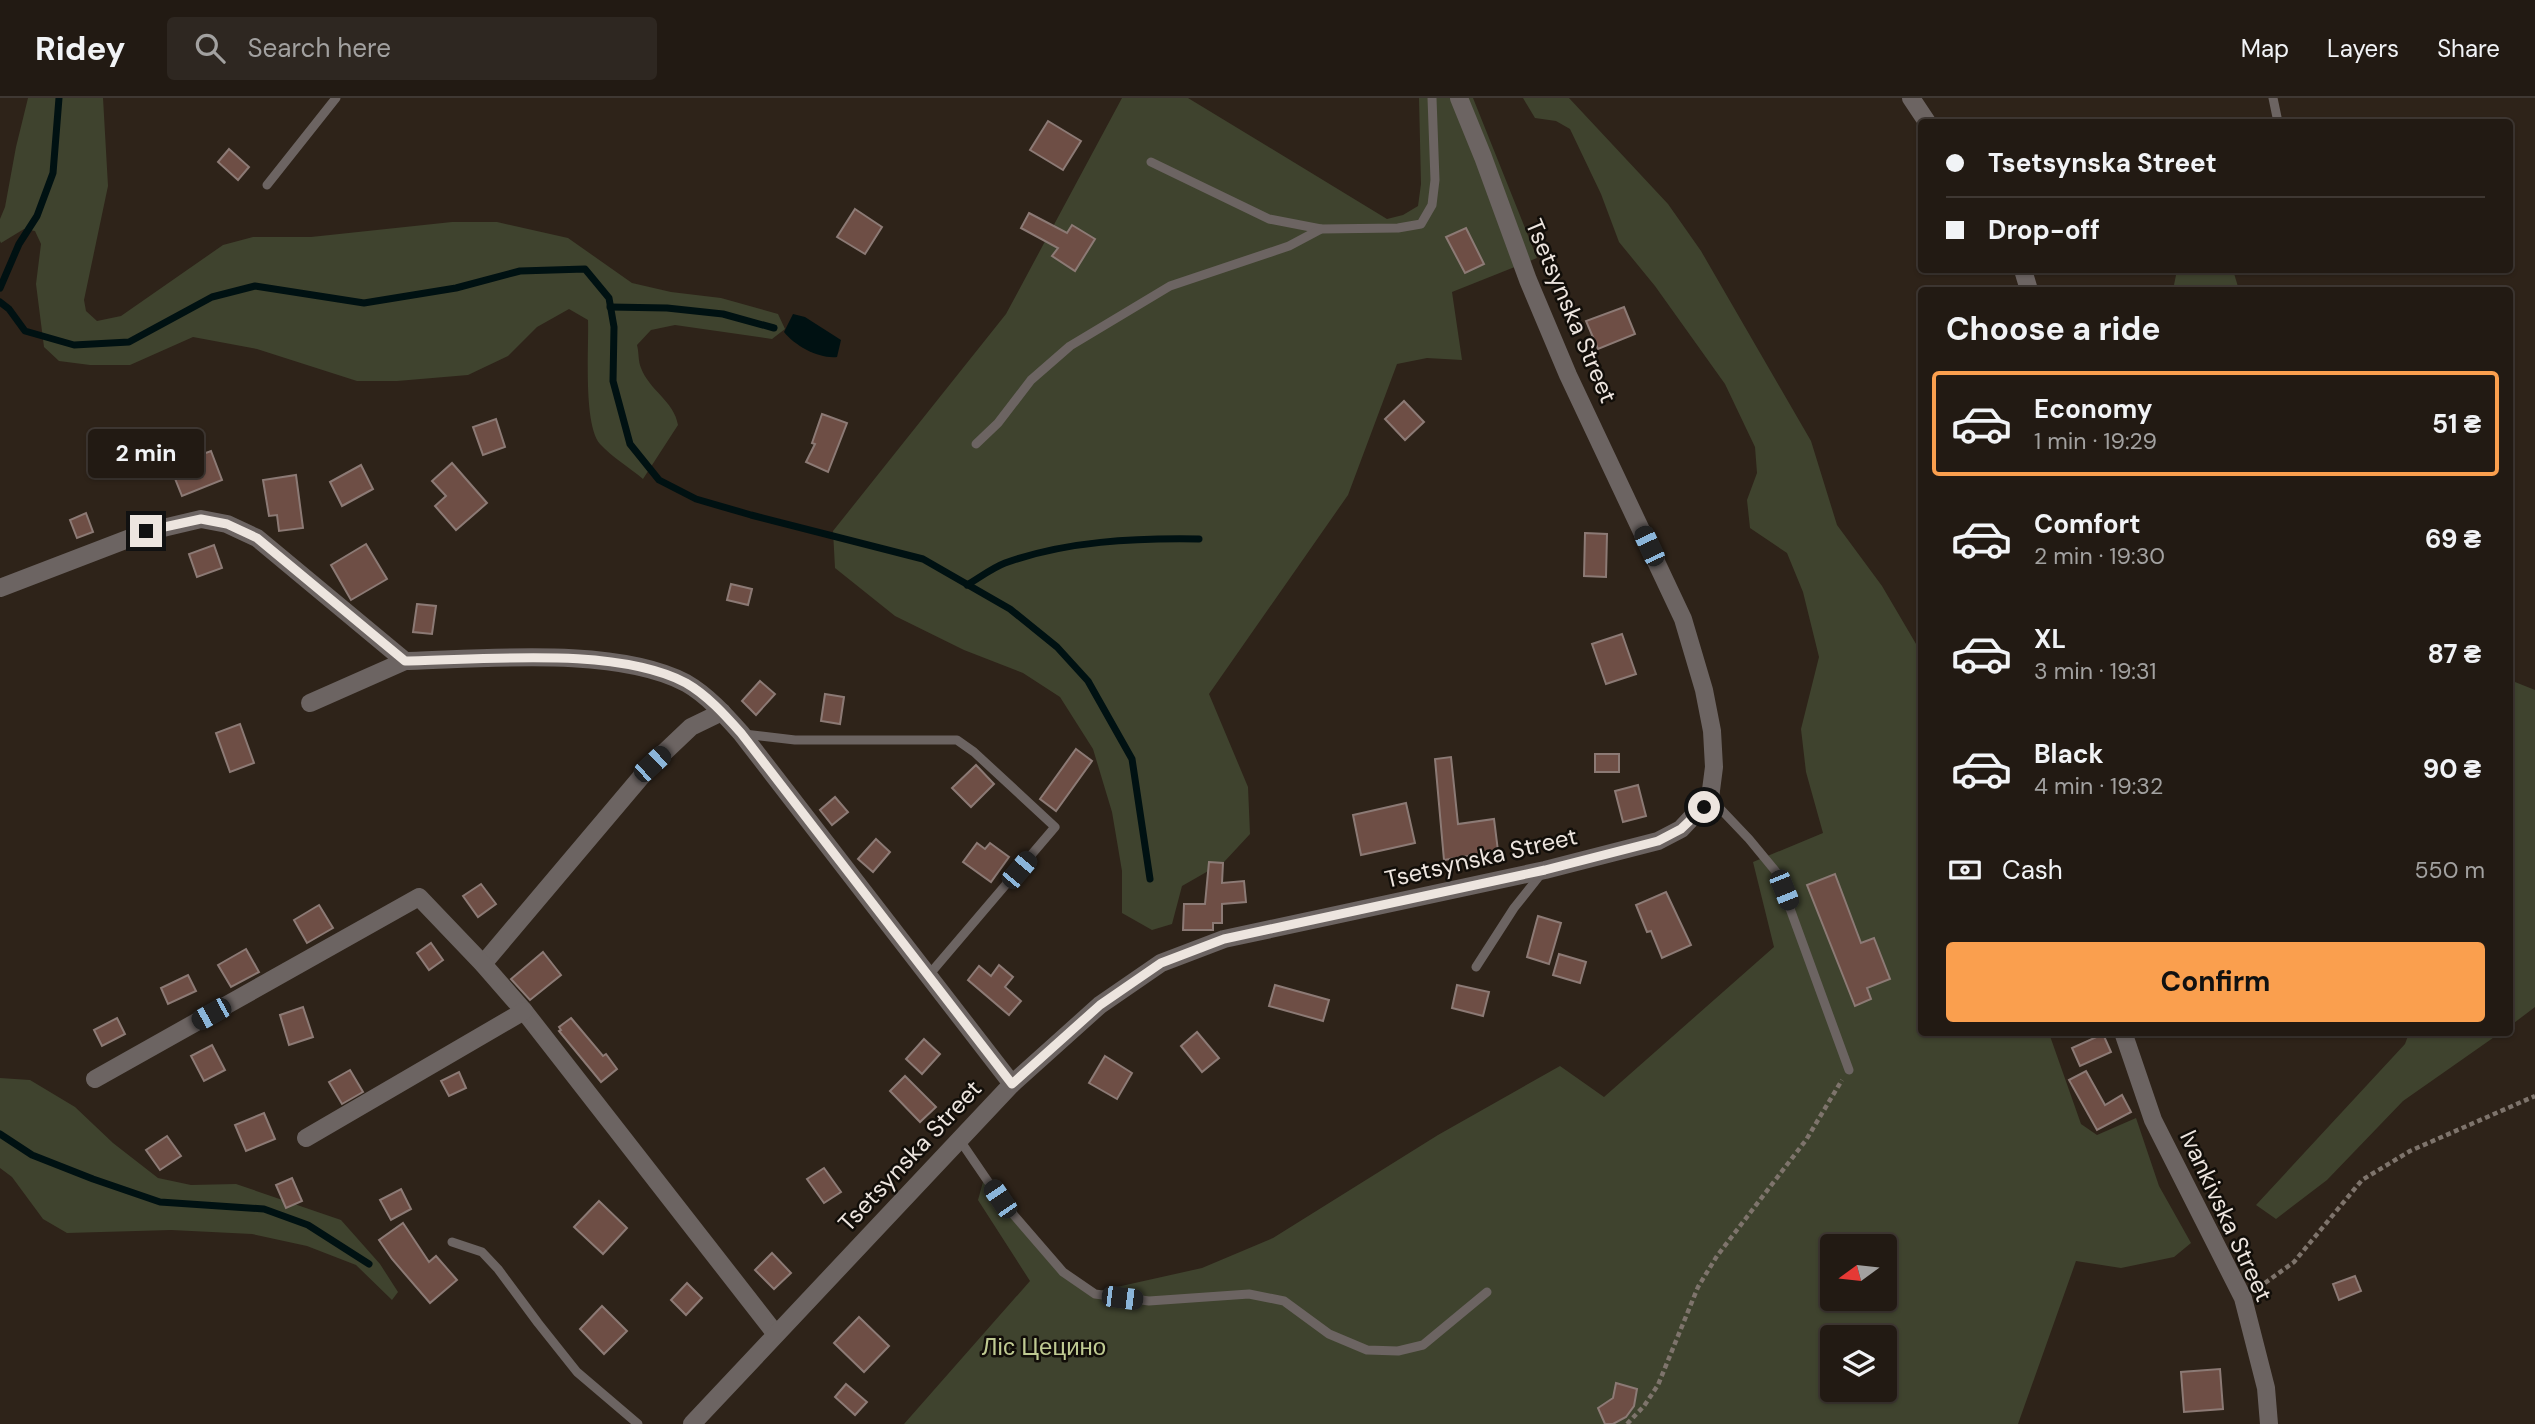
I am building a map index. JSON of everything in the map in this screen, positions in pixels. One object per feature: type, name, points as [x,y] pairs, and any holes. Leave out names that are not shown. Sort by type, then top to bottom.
[{"type":"street","name":"Tsetsynska Street","points":[[692,1424],[1012,1084],[1100,1005],[1161,963],[1224,939],[1545,870],[1658,841],[1681,829],[1710,799],[1714,767],[1712,731],[1704,690],[1683,619],[1569,376],[1528,280],[1459,98]]},
{"type":"street","points":[[1911,98],[1925,119]]},
{"type":"street","points":[[0,588],[146,531],[201,519],[227,524],[257,538],[405,661]]},
{"type":"street","points":[[310,703],[405,661],[570,658],[647,669],[686,684],[722,712],[741,733],[1012,1084]]},
{"type":"street","points":[[483,964],[652,764],[691,727],[722,712]]},
{"type":"street","points":[[95,1079],[419,897],[524,1012],[775,1334]]},
{"type":"street","points":[[306,1138],[524,1012]]},
{"type":"street","name":"Ivankivska Street","points":[[2124,1036],[2154,1120],[2244,1298],[2266,1388],[2269,1424]]},
{"type":"lane","points":[[267,185],[336,98]]},
{"type":"lane","points":[[1151,162],[1269,219],[1321,229],[1398,228],[1421,224],[1432,205],[1435,180],[1432,98]]},
{"type":"lane","points":[[2273,98],[2277,119]]},
{"type":"lane","points":[[976,444],[998,423],[1031,380],[1070,346],[1170,286],[1289,246],[1321,229]]},
{"type":"lane","points":[[741,733],[795,740],[957,740],[983,760],[1055,827],[928,976]]},
{"type":"lane","points":[[1710,799],[1777,873],[1849,1070]]},
{"type":"lane","points":[[1476,967],[1514,908],[1545,870]]},
{"type":"lane","points":[[960,1139],[1000,1199],[1063,1272],[1096,1294],[1149,1301],[1249,1294],[1284,1301],[1329,1334],[1367,1350],[1398,1351],[1423,1345],[1487,1292]]},
{"type":"lane","points":[[452,1242],[482,1252],[577,1372],[638,1424]]},
{"type":"path","points":[[1627,1424],[1644,1406],[1658,1385],[1698,1287],[1711,1266],[1799,1150],[1849,1070]]},
{"type":"path","points":[[2244,1298],[2294,1262],[2362,1180],[2410,1152],[2535,1096]]},
{"type":"green space","points":[[28,98],[103,98],[108,186],[84,300],[86,311],[97,321],[121,316],[223,245],[253,237],[311,237],[452,222],[497,222],[568,238],[632,283],[671,292],[721,298],[778,314],[785,329],[772,339],[675,325],[651,330],[637,345],[640,365],[650,383],[672,409],[678,425],[643,479],[605,449],[595,434],[589,404],[588,320],[569,309],[537,327],[508,356],[468,375],[397,381],[357,381],[257,349],[193,337],[130,365],[90,365],[59,361],[44,347],[36,284],[41,244],[35,231],[24,229],[1,243],[0,241],[0,219],[5,207]]},
{"type":"green space","points":[[1122,98],[1188,98],[1387,219],[1403,215],[1418,206],[1421,184],[1419,98],[1473,98],[1537,258],[1452,292],[1462,360],[1427,358],[1397,364],[1348,495],[1209,694],[1248,787],[1250,834],[1224,862],[1182,886],[1172,924],[1152,930],[1122,913],[1122,871],[1112,812],[1093,749],[1060,697],[1023,673],[964,650],[895,616],[835,568],[833,531],[1006,314]]},
{"type":"green space","name":"Ліс Цецино","points":[[1523,98],[1569,98],[1668,204],[1701,251],[1811,441],[1837,525],[1882,586],[1918,647],[1918,1036],[2050,1036],[2081,1124],[2097,1135],[2136,1118],[2159,1186],[2191,1243],[2174,1257],[2121,1268],[2076,1261],[2018,1424],[904,1424],[1030,1281],[978,1200],[983,1182],[1062,1273],[1090,1293],[1202,1268],[1273,1238],[1438,1135],[1560,1066],[1604,1097],[1774,947],[1753,862],[1823,833],[1806,772],[1801,729],[1819,657],[1803,592],[1787,553],[1750,528],[1747,500],[1757,473],[1755,447],[1725,384],[1655,286],[1619,242],[1601,194],[1570,129],[1556,121],[1535,118]]},
{"type":"green space","points":[[2176,273],[2234,273],[2238,287],[2174,287]]},
{"type":"green space","points":[[2513,681],[2535,690],[2535,1007],[2513,1024]]},
{"type":"green space","points":[[2408,1036],[2496,1036],[2403,1101],[2327,1180],[2276,1219],[2256,1205],[2405,1044]]},
{"type":"green space","points":[[0,1078],[30,1080],[75,1107],[113,1143],[158,1178],[191,1185],[236,1184],[341,1220],[380,1264],[398,1292],[392,1300],[356,1265],[307,1246],[252,1234],[171,1230],[67,1233],[43,1219],[12,1177],[0,1168]]},
{"type":"shaded area","points":[[793,314],[805,317],[841,340],[837,357],[815,354],[789,337],[784,332]]},
{"type":"building","points":[[1048,121],[1081,141],[1063,170],[1030,150]]},
{"type":"building","points":[[229,149],[249,167],[238,180],[218,162]]},
{"type":"building","points":[[855,209],[882,227],[865,254],[837,237]]},
{"type":"building","points":[[1029,213],[1067,233],[1072,225],[1095,239],[1075,271],[1052,256],[1058,248],[1021,228]]},
{"type":"building","points":[[1466,228],[1484,264],[1465,273],[1446,237]]},
{"type":"building","points":[[1624,307],[1635,334],[1598,349],[1586,321]]},
{"type":"building","points":[[1404,401],[1424,422],[1405,440],[1385,419]]},
{"type":"building","points":[[822,414],[847,423],[828,472],[806,462],[815,444],[812,443]]},
{"type":"building","points":[[496,419],[505,447],[483,455],[473,427]]},
{"type":"building","points":[[211,451],[222,480],[182,496],[170,466]]},
{"type":"building","points":[[452,463],[487,503],[456,530],[435,506],[446,496],[432,481]]},
{"type":"building","points":[[361,465],[373,489],[342,506],[330,482]]},
{"type":"building","points":[[296,475],[303,528],[279,531],[277,515],[269,516],[263,480]]},
{"type":"building","points":[[86,513],[93,532],[77,538],[70,520]]},
{"type":"building","points":[[1585,533],[1607,534],[1606,577],[1584,576]]},
{"type":"building","points":[[366,544],[387,579],[351,600],[331,565]]},
{"type":"building","points":[[214,545],[222,568],[197,577],[189,554]]},
{"type":"building","points":[[731,584],[752,589],[748,605],[727,600]]},
{"type":"building","points":[[417,604],[436,606],[432,634],[413,632]]},
{"type":"building","points":[[1622,634],[1636,674],[1606,684],[1592,644]]},
{"type":"building","points":[[760,681],[775,694],[756,715],[742,701]]},
{"type":"building","points":[[825,694],[844,697],[840,724],[821,721]]},
{"type":"building","points":[[240,724],[254,763],[230,772],[216,733]]},
{"type":"building","points":[[1076,749],[1092,761],[1056,811],[1040,799]]},
{"type":"building","points":[[1595,754],[1619,754],[1619,772],[1595,772]]},
{"type":"building","points":[[1451,757],[1458,824],[1494,819],[1498,851],[1444,860],[1435,759]]},
{"type":"building","points":[[976,765],[994,784],[971,807],[952,788]]},
{"type":"building","points":[[1638,785],[1646,816],[1623,822],[1615,791]]},
{"type":"building","points":[[835,797],[848,812],[832,825],[820,810]]},
{"type":"building","points":[[1406,803],[1415,843],[1361,855],[1353,815]]},
{"type":"building","points":[[876,839],[890,852],[873,872],[858,859]]},
{"type":"building","points":[[977,843],[985,849],[990,843],[1009,857],[991,882],[963,862]]},
{"type":"building","points":[[1209,862],[1223,863],[1222,883],[1244,881],[1246,902],[1222,904],[1222,923],[1213,923],[1213,930],[1183,930],[1184,904],[1205,904]]},
{"type":"building","points":[[1835,874],[1861,943],[1874,938],[1890,979],[1867,988],[1871,999],[1855,1006],[1807,885]]},
{"type":"building","points":[[481,884],[496,904],[478,917],[463,896]]},
{"type":"building","points":[[1666,892],[1691,945],[1662,958],[1636,905]]},
{"type":"building","points":[[319,905],[333,928],[307,943],[294,920]]},
{"type":"building","points":[[1538,916],[1561,923],[1549,964],[1527,957]]},
{"type":"building","points":[[431,943],[443,960],[429,970],[417,953]]},
{"type":"building","points":[[246,949],[259,972],[231,987],[218,965]]},
{"type":"building","points":[[543,952],[561,975],[530,1000],[511,979]]},
{"type":"building","points":[[1559,954],[1586,962],[1580,983],[1553,975]]},
{"type":"building","points":[[999,965],[1013,977],[1005,987],[1021,1001],[1009,1015],[968,980],[979,966],[991,976]]},
{"type":"building","points":[[188,975],[196,991],[168,1004],[161,988]]},
{"type":"building","points":[[1275,985],[1329,1000],[1323,1021],[1269,1006]]},
{"type":"building","points":[[1457,985],[1489,992],[1483,1016],[1452,1008]]},
{"type":"building","points":[[303,1007],[313,1037],[289,1045],[280,1015]]},
{"type":"building","points":[[117,1018],[125,1034],[102,1046],[94,1030]]},
{"type":"building","points":[[571,1018],[617,1069],[601,1082],[559,1031],[559,1027]]},
{"type":"building","points":[[1197,1032],[1219,1058],[1202,1072],[1181,1046]]},
{"type":"building","points":[[2104,1036],[2111,1052],[2080,1066],[2072,1048]]},
{"type":"building","points":[[924,1039],[940,1054],[922,1074],[906,1059]]},
{"type":"building","points":[[212,1045],[225,1070],[204,1081],[191,1056]]},
{"type":"building","points":[[1105,1056],[1132,1073],[1117,1099],[1089,1083]]},
{"type":"building","points":[[350,1070],[363,1092],[342,1104],[329,1082]]},
{"type":"building","points":[[2086,1071],[2105,1105],[2122,1095],[2131,1112],[2097,1130],[2069,1080]]},
{"type":"building","points":[[459,1072],[466,1088],[449,1096],[441,1081]]},
{"type":"building","points":[[905,1076],[936,1107],[920,1122],[890,1091]]},
{"type":"building","points":[[264,1113],[275,1139],[246,1151],[235,1125]]},
{"type":"building","points":[[167,1136],[181,1156],[160,1170],[146,1150]]},
{"type":"building","points":[[824,1168],[841,1192],[824,1203],[807,1179]]},
{"type":"building","points":[[292,1178],[302,1201],[286,1208],[276,1185]]},
{"type":"building","points":[[401,1189],[411,1209],[391,1220],[380,1200]]},
{"type":"building","points":[[599,1201],[627,1228],[603,1254],[574,1227]]},
{"type":"building","points":[[403,1223],[429,1262],[436,1256],[457,1280],[430,1303],[379,1240]]},
{"type":"building","points":[[772,1253],[791,1273],[774,1289],[755,1270]]},
{"type":"building","points":[[2355,1276],[2361,1291],[2339,1300],[2333,1284]]},
{"type":"building","points":[[687,1283],[702,1298],[686,1315],[671,1300]]},
{"type":"building","points":[[602,1306],[627,1331],[604,1354],[580,1329]]},
{"type":"building","points":[[859,1317],[889,1346],[864,1372],[834,1343]]},
{"type":"building","points":[[2220,1369],[2223,1409],[2184,1412],[2181,1372]]},
{"type":"building","points":[[1616,1383],[1637,1389],[1634,1406],[1626,1417],[1613,1424],[1605,1424],[1598,1408],[1613,1398]]},
{"type":"building","points":[[846,1384],[867,1402],[855,1415],[835,1397]]},
{"type":"waterway","points":[[0,288],[19,244],[37,216],[53,173],[59,98]]},
{"type":"waterway","points":[[0,302],[9,309],[25,331],[74,345],[129,342],[212,297],[255,286],[364,303],[456,288],[520,271],[585,269],[609,298],[614,327],[613,381],[630,444],[659,480],[696,499],[923,559],[1010,609],[1057,647],[1088,681],[1132,759],[1150,879]]},
{"type":"waterway","points":[[610,307],[667,308],[723,314],[774,328]]},
{"type":"waterway","points":[[967,585],[1005,563],[1076,545],[1125,540],[1199,539]]},
{"type":"waterway","points":[[0,1134],[32,1155],[160,1202],[264,1209],[308,1225],[369,1264]]},
{"type":"route","points":[[146,531],[201,519],[227,524],[257,538],[405,661],[570,658],[647,669],[686,684],[722,712],[741,733],[1012,1084],[1100,1005],[1161,963],[1224,939],[1545,870],[1658,841],[1681,829],[1704,807]]}]
